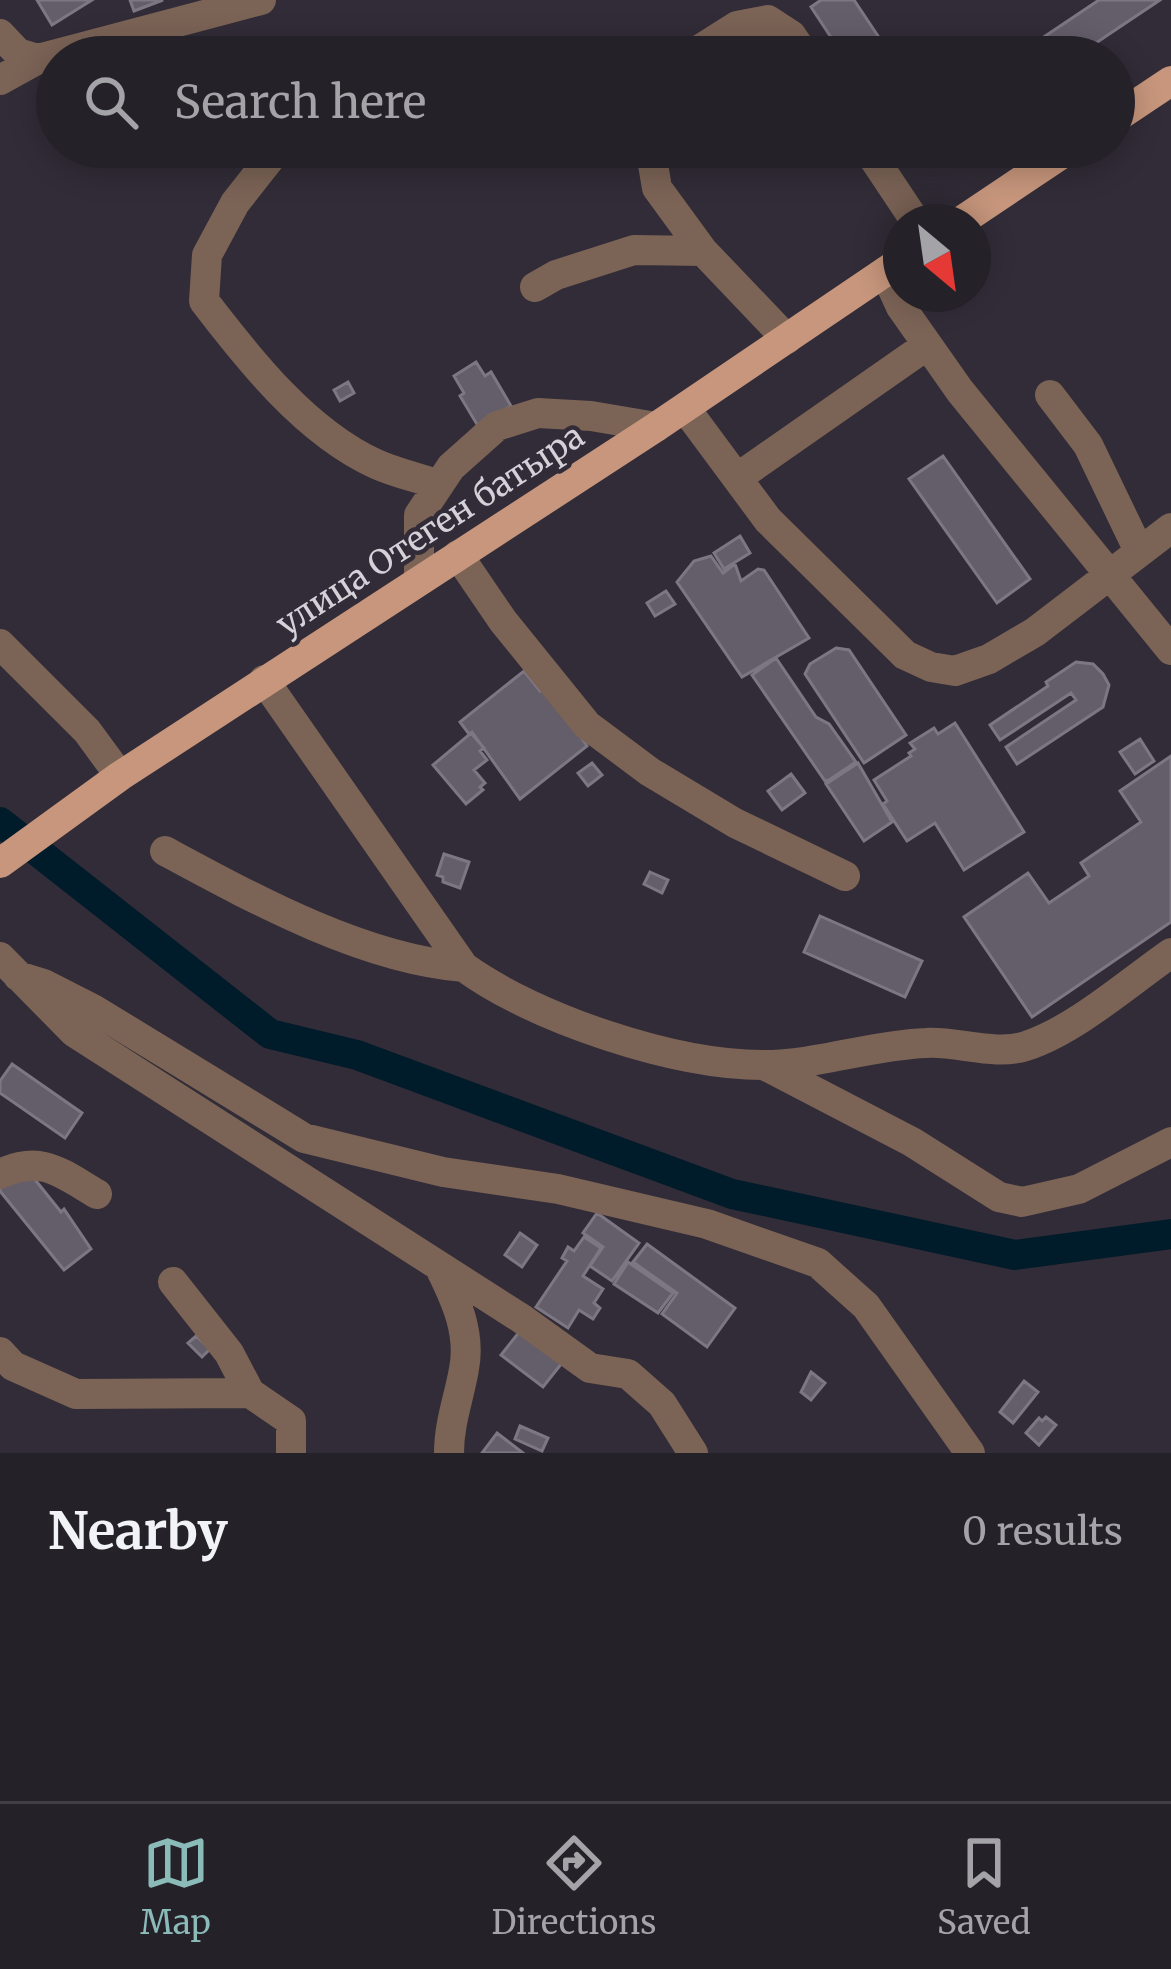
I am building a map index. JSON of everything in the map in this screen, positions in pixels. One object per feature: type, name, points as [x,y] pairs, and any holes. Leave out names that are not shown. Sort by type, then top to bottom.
[{"type":"main road","points":[[1135,106],[1170,85]]},
{"type":"main road","points":[[987,204],[1041,168]]},
{"type":"main road","name":"улица Отеген батыра","points":[[0,863],[120,776],[883,274]]},
{"type":"street","points":[[125,36],[261,0]]},
{"type":"street","points":[[721,36],[776,10]]},
{"type":"street","points":[[2,38],[18,53],[36,58]]},
{"type":"street","points":[[0,80],[36,60]]},
{"type":"street","points":[[263,168],[236,203],[207,255],[204,301],[246,356],[325,431],[374,464],[439,485]]},
{"type":"street","points":[[654,168],[657,188],[703,251],[787,339]]},
{"type":"street","points":[[880,168],[904,204]]},
{"type":"street","points":[[535,287],[556,275],[634,250],[703,251]]},
{"type":"street","points":[[904,312],[959,391],[1171,650]]},
{"type":"street","points":[[737,478],[926,346]]},
{"type":"street","points":[[1050,395],[1088,445],[1139,550]]},
{"type":"street","points":[[685,408],[768,520],[905,655],[931,667],[955,671],[989,659],[1034,632],[1171,528]]},
{"type":"street","points":[[419,580],[419,515],[451,467],[497,426],[538,413],[656,427]]},
{"type":"street","points":[[458,555],[587,725],[650,772],[734,823],[845,876]]},
{"type":"street","points":[[0,644],[87,731],[120,776]]},
{"type":"street","points":[[264,680],[464,967],[493,988],[544,1013],[600,1031],[712,1060],[764,1065],[927,1043],[1020,1049],[1049,1037],[1171,953]]},
{"type":"street","points":[[165,851],[314,924],[422,964],[464,967]]},
{"type":"street","points":[[9,966],[74,1032],[522,1318],[590,1368],[628,1374],[662,1404],[694,1453]]},
{"type":"street","points":[[9,966],[93,1009],[304,1138],[443,1172],[558,1189],[707,1224],[818,1263],[866,1306],[970,1453]]},
{"type":"street","points":[[764,1065],[912,1142],[999,1197],[1022,1202],[1079,1189],[1171,1142]]},
{"type":"street","points":[[0,1174],[22,1163],[52,1167],[97,1194]]},
{"type":"street","points":[[440,1268],[465,1331],[465,1367],[453,1404],[449,1453]]},
{"type":"street","points":[[173,1282],[229,1352],[250,1393],[291,1421],[291,1453]]},
{"type":"street","points":[[0,1352],[13,1366],[76,1394],[250,1393]]},
{"type":"building","points":[[37,0],[92,0],[52,25]]},
{"type":"building","points":[[130,0],[163,0],[134,11]]},
{"type":"building","points":[[821,0],[854,0],[878,36],[830,36],[811,7]]},
{"type":"building","points":[[1099,0],[1160,0],[1106,36],[1045,36]]},
{"type":"building","points":[[476,362],[485,376],[491,372],[511,406],[478,426],[454,376]]},
{"type":"building","points":[[348,382],[354,393],[340,401],[334,390]]},
{"type":"building","points":[[943,456],[1030,579],[997,603],[909,479]]},
{"type":"building","points":[[740,536],[750,553],[724,569],[714,553]]},
{"type":"building","points":[[711,556],[723,573],[735,564],[741,581],[764,570],[809,638],[742,677],[677,582],[694,561]]},
{"type":"building","points":[[666,591],[675,604],[655,616],[647,603]]},
{"type":"building","points":[[836,648],[849,650],[906,735],[864,763],[805,674],[810,664]]},
{"type":"building","points":[[776,658],[816,717],[829,724],[856,762],[829,780],[825,781],[752,675]]},
{"type":"building","points":[[1076,662],[1093,664],[1103,674],[1109,685],[1103,707],[1017,764],[1006,747],[1076,700],[1071,693],[1000,740],[990,725]]},
{"type":"building","points":[[524,671],[540,691],[545,686],[587,746],[520,799],[460,722]]},
{"type":"building","points":[[955,723],[1024,832],[964,870],[935,823],[907,841],[874,780],[911,756],[915,749],[910,743],[934,728],[938,734]]},
{"type":"building","points":[[471,733],[487,760],[474,770],[485,783],[480,787],[483,790],[466,804],[433,765]]},
{"type":"building","points":[[1140,739],[1154,761],[1135,774],[1120,752]]},
{"type":"building","points":[[1171,756],[1171,922],[1032,1017],[964,917],[1028,873],[1049,903],[1089,876],[1081,863],[1141,822],[1120,791]]},
{"type":"building","points":[[592,763],[602,775],[588,786],[578,773]]},
{"type":"building","points":[[858,763],[892,822],[864,841],[826,784]]},
{"type":"building","points":[[791,774],[805,793],[782,810],[768,791]]},
{"type":"building","points":[[444,854],[469,862],[460,888],[437,875]]},
{"type":"building","points":[[650,872],[668,880],[662,893],[644,884]]},
{"type":"building","points":[[820,916],[922,961],[905,997],[804,952]]},
{"type":"building","points":[[12,1064],[82,1113],[65,1138],[0,1093],[0,1081]]},
{"type":"building","points":[[24,1166],[61,1212],[64,1209],[91,1249],[64,1270],[0,1191],[0,1185]]},
{"type":"building","points":[[597,1213],[639,1243],[612,1281],[590,1266],[603,1247],[583,1233]]},
{"type":"building","points":[[520,1233],[537,1245],[522,1267],[505,1255]]},
{"type":"building","points":[[584,1237],[601,1248],[583,1276],[603,1289],[594,1303],[600,1308],[593,1319],[579,1310],[568,1328],[536,1307],[567,1261],[562,1258],[568,1247],[574,1251]]},
{"type":"building","points":[[647,1244],[735,1308],[707,1347],[662,1314],[677,1293],[633,1262]]},
{"type":"building","points":[[628,1262],[673,1293],[658,1313],[614,1284]]},
{"type":"building","points":[[520,1331],[562,1363],[543,1387],[501,1355]]},
{"type":"building","points":[[196,1336],[210,1349],[202,1357],[188,1343]]},
{"type":"building","points":[[811,1372],[825,1383],[811,1400],[801,1392]]},
{"type":"building","points":[[1024,1381],[1038,1392],[1013,1423],[1000,1412]]},
{"type":"building","points":[[1046,1417],[1056,1425],[1039,1445],[1026,1433]]},
{"type":"building","points":[[520,1426],[548,1438],[542,1451],[515,1439]]},
{"type":"building","points":[[497,1433],[523,1453],[482,1453]]},
{"type":"waterway","points":[[0,822],[270,1034],[357,1055],[732,1194],[1015,1255],[1171,1234]]}]
